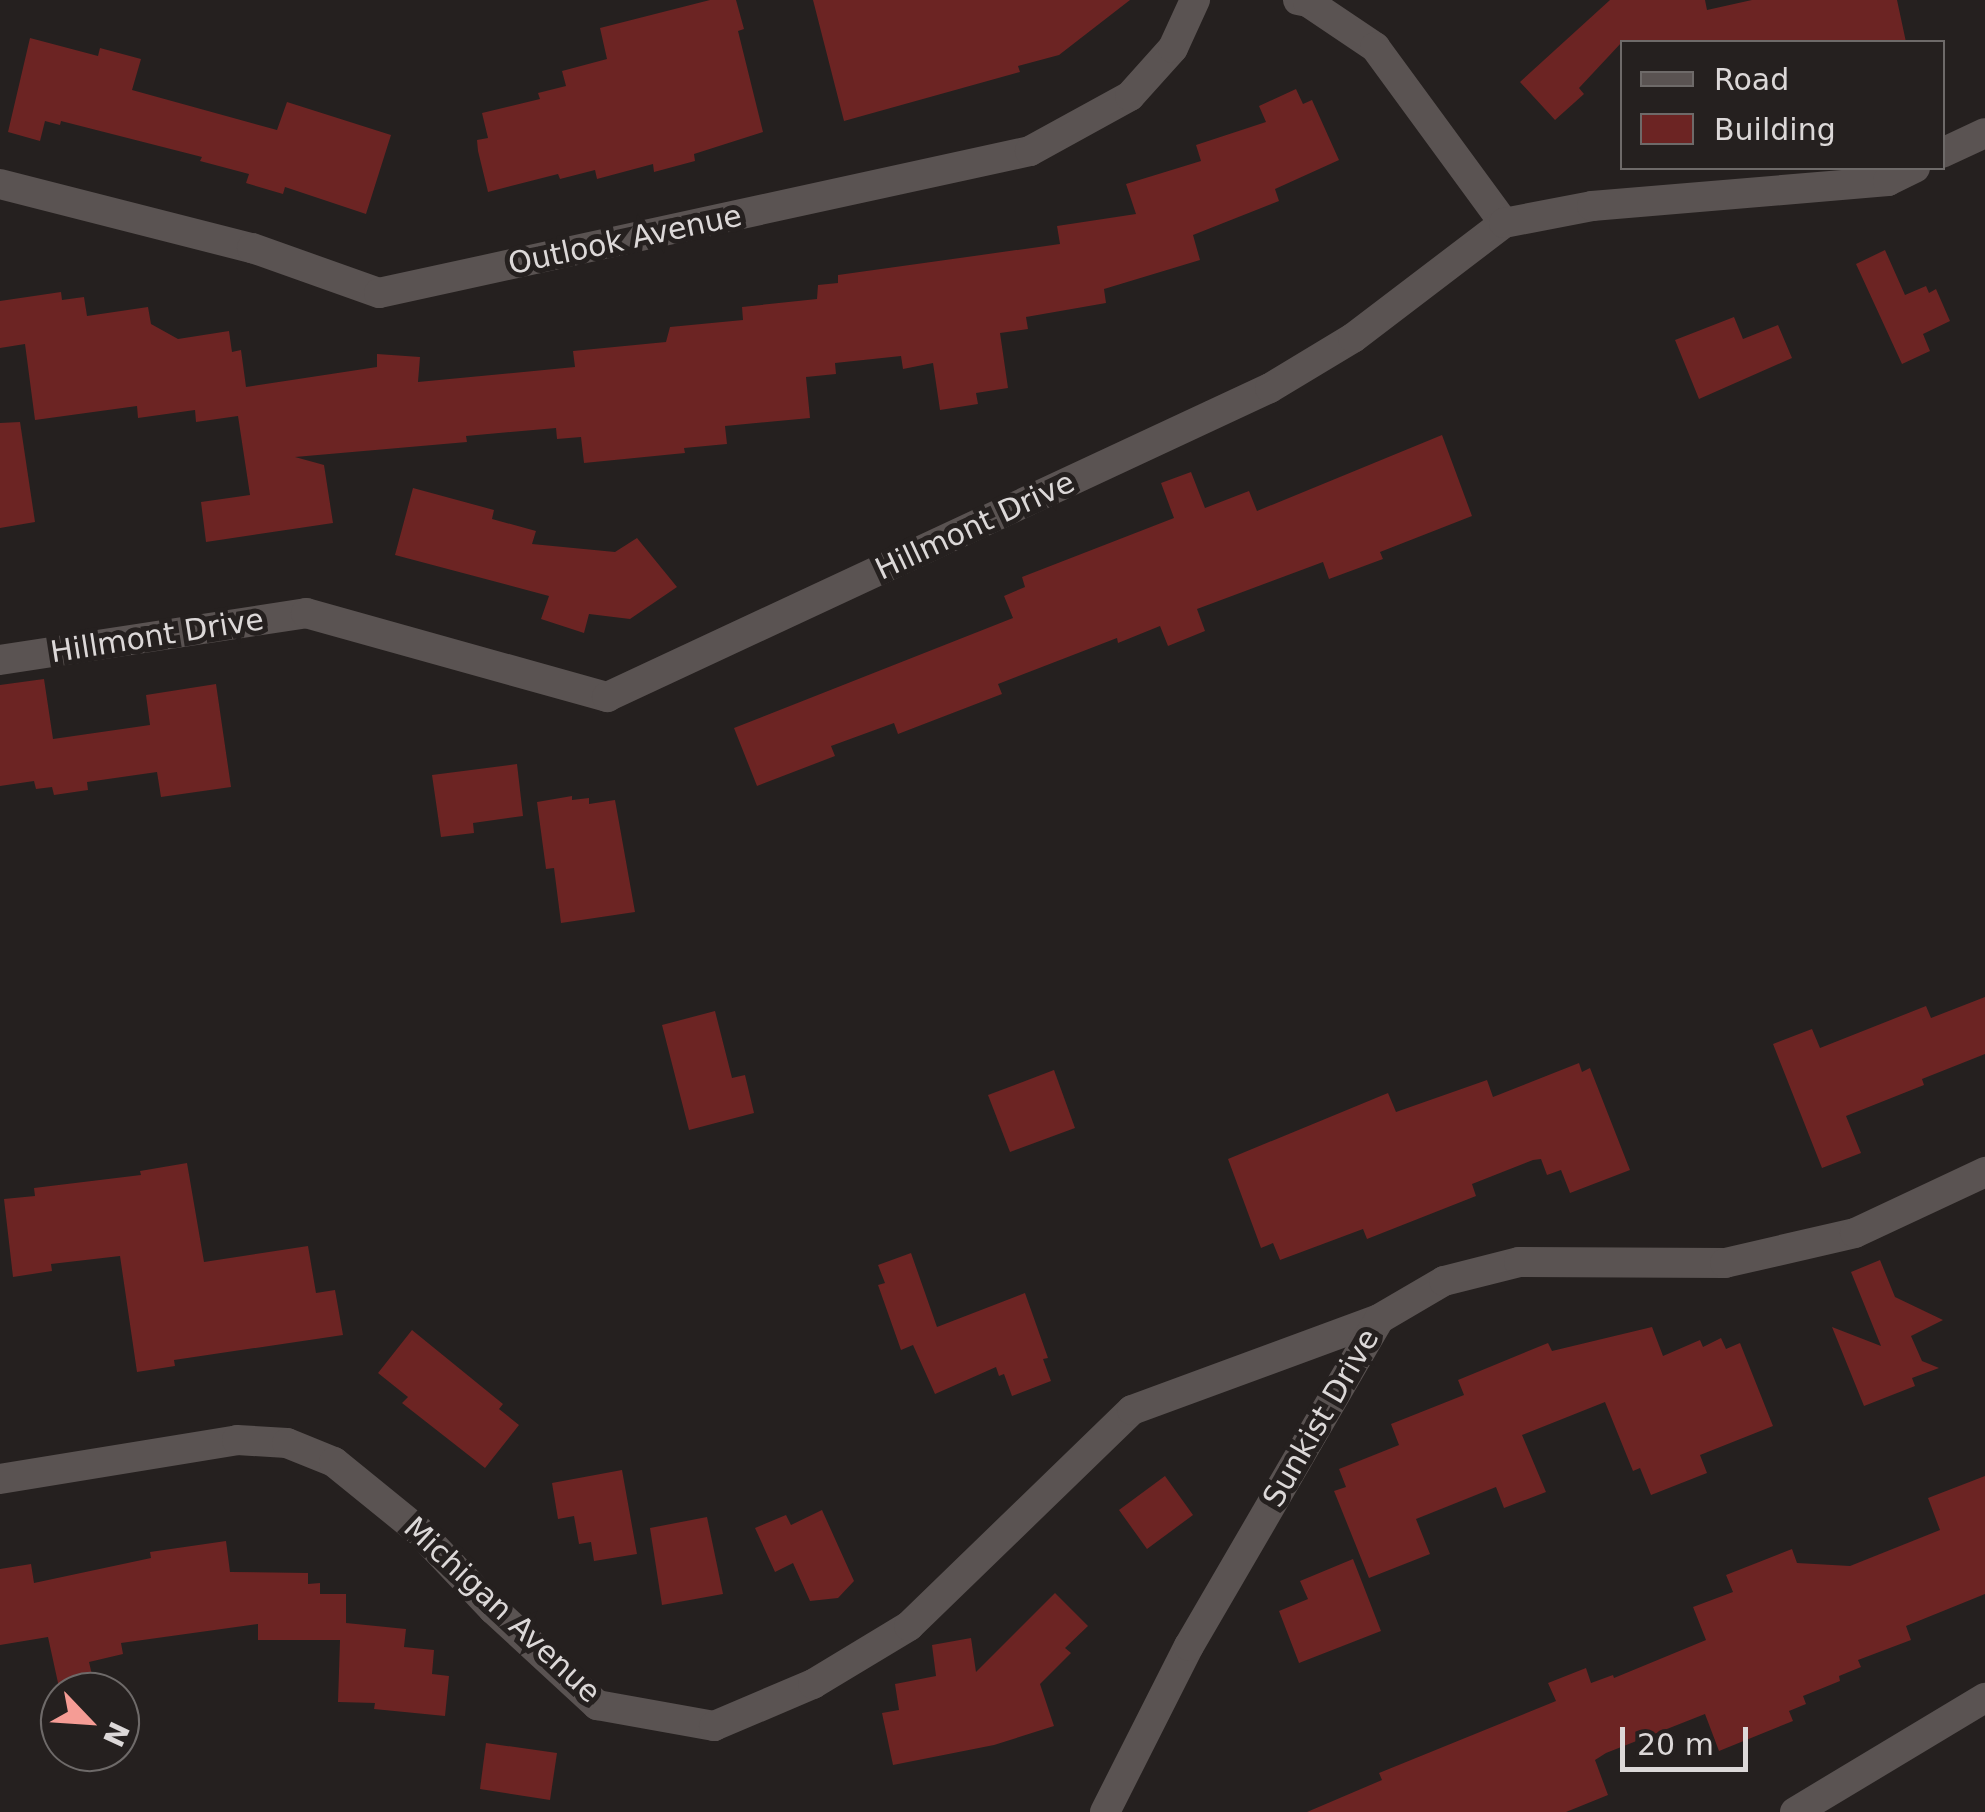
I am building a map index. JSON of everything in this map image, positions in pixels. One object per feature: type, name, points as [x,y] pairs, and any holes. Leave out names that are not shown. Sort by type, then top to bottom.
[{"type":"street","name":"Outlook Avenue","points":[[0,184],[252,248],[379,294],[1030,151],[1130,96],[1173,48],[1196,0]]},
{"type":"street","points":[[1298,0],[1308,2],[1375,47],[1504,223]]},
{"type":"street","points":[[1945,153],[1985,133]]},
{"type":"street","name":"Hillmont Drive","points":[[0,660],[306,613],[607,697],[1270,388],[1354,338],[1504,223],[1629,202],[1888,181],[1910,170]]},
{"type":"street","name":"Sunkist Drive","points":[[1104,1812],[1189,1646],[1379,1319],[1444,1280],[1518,1262],[1725,1263],[1856,1233],[1985,1172]]},
{"type":"street","name":"Michigan Avenue","points":[[0,1479],[237,1440],[287,1443],[334,1462],[419,1531],[493,1609],[596,1705],[714,1726],[813,1684],[909,1626],[1132,1410],[1379,1319]]},
{"type":"street","points":[[1795,1812],[1985,1698]]},
{"type":"building","points":[[710,0],[736,0],[744,29],[738,31],[763,132],[694,154],[695,161],[654,172],[653,164],[597,179],[595,170],[560,179],[558,174],[488,192],[477,140],[488,138],[482,113],[540,99],[538,93],[566,86],[562,71],[607,59],[600,28]]},
{"type":"building","points":[[813,0],[1130,0],[1059,55],[1018,66],[1020,72],[844,121]]},
{"type":"building","points":[[1610,0],[1705,0],[1707,10],[1752,0],[1897,0],[1906,40],[1620,40],[1579,88],[1584,94],[1555,120],[1520,82]]},
{"type":"building","points":[[30,38],[98,56],[100,48],[141,59],[132,90],[277,130],[287,102],[391,135],[366,214],[285,187],[283,194],[246,183],[249,174],[200,161],[202,157],[61,121],[60,125],[45,121],[40,141],[8,132]]},
{"type":"building","points":[[1296,89],[1303,104],[1312,100],[1339,160],[1275,189],[1279,201],[1193,235],[1200,260],[1104,289],[1106,303],[1026,317],[1028,329],[1000,333],[1008,388],[976,393],[978,404],[940,410],[933,363],[903,369],[901,356],[835,363],[836,374],[806,377],[810,418],[725,426],[727,444],[684,448],[685,453],[584,463],[581,437],[557,439],[556,428],[466,436],[467,442],[295,457],[324,465],[333,523],[206,542],[201,502],[250,495],[238,416],[196,422],[195,410],[138,418],[137,406],[35,420],[25,344],[0,348],[0,301],[61,292],[62,300],[84,297],[87,316],[148,307],[151,324],[178,339],[229,331],[232,352],[241,350],[246,387],[377,367],[377,354],[420,357],[418,382],[575,367],[573,351],[666,342],[670,327],[743,320],[742,307],[817,299],[818,285],[838,283],[838,275],[1060,244],[1057,226],[1136,214],[1126,184],[1201,161],[1196,145],[1266,122],[1259,106]]},
{"type":"building","points":[[1885,250],[1905,295],[1926,286],[1929,293],[1936,289],[1950,321],[1923,334],[1930,351],[1902,364],[1856,264]]},
{"type":"building","points":[[1734,317],[1743,339],[1778,325],[1792,358],[1699,399],[1675,340]]},
{"type":"building","points":[[20,422],[35,522],[0,528],[0,423]]},
{"type":"building","points":[[1442,435],[1472,516],[1380,552],[1383,559],[1329,579],[1323,562],[1197,609],[1205,631],[1168,646],[1160,626],[1118,643],[1117,638],[998,684],[1002,694],[898,734],[894,723],[831,746],[835,756],[757,786],[734,728],[1013,618],[1004,596],[1025,587],[1022,577],[1174,518],[1161,483],[1191,472],[1205,508],[1249,491],[1257,511]]},
{"type":"building","points":[[413,488],[494,510],[492,519],[536,531],[532,544],[615,552],[637,538],[677,587],[630,619],[589,614],[584,633],[541,619],[549,596],[395,555]]},
{"type":"building","points":[[44,679],[53,739],[150,725],[146,695],[216,684],[231,787],[161,797],[157,772],[87,782],[88,790],[54,795],[52,787],[36,789],[34,781],[0,786],[0,685]]},
{"type":"building","points":[[517,764],[523,816],[473,823],[474,833],[441,837],[432,775]]},
{"type":"building","points":[[572,796],[572,800],[589,798],[589,804],[615,800],[635,912],[561,923],[554,868],[546,869],[537,802]]},
{"type":"building","points":[[1985,997],[1985,1054],[1922,1079],[1924,1085],[1846,1116],[1861,1153],[1822,1168],[1773,1044],[1812,1029],[1820,1048],[1926,1006],[1931,1018]]},
{"type":"building","points":[[715,1011],[732,1078],[745,1075],[754,1113],[689,1130],[662,1025]]},
{"type":"building","points":[[1579,1063],[1582,1072],[1590,1068],[1630,1170],[1570,1193],[1561,1170],[1547,1175],[1541,1159],[1533,1160],[1472,1184],[1476,1196],[1367,1239],[1363,1229],[1280,1260],[1273,1243],[1261,1248],[1228,1159],[1388,1093],[1396,1112],[1487,1080],[1493,1097]]},
{"type":"building","points":[[1054,1070],[1075,1128],[1010,1152],[988,1095]]},
{"type":"building","points":[[187,1163],[204,1262],[308,1246],[316,1293],[335,1290],[343,1335],[174,1360],[175,1366],[137,1372],[120,1256],[51,1264],[52,1271],[13,1277],[4,1199],[35,1196],[34,1188],[141,1175],[140,1171]]},
{"type":"building","points":[[911,1253],[937,1327],[1025,1293],[1048,1358],[1043,1359],[1051,1381],[1012,1396],[1004,1374],[999,1376],[996,1367],[935,1394],[913,1345],[901,1350],[878,1285],[885,1283],[878,1265]]},
{"type":"building","points":[[1880,1260],[1895,1297],[1943,1320],[1911,1336],[1922,1361],[1939,1368],[1912,1378],[1915,1386],[1864,1406],[1832,1327],[1881,1346],[1851,1272]]},
{"type":"building","points":[[1652,1327],[1663,1356],[1700,1340],[1703,1347],[1721,1338],[1726,1349],[1740,1343],[1773,1426],[1700,1455],[1707,1473],[1651,1495],[1640,1468],[1633,1471],[1605,1402],[1522,1435],[1546,1492],[1504,1508],[1496,1487],[1416,1519],[1430,1554],[1369,1578],[1334,1491],[1346,1487],[1339,1469],[1399,1445],[1391,1424],[1464,1395],[1458,1380],[1548,1343],[1552,1351]]},
{"type":"building","points":[[412,1330],[503,1404],[499,1409],[519,1425],[485,1468],[402,1403],[408,1397],[378,1373]]},
{"type":"building","points":[[622,1470],[637,1554],[594,1561],[591,1542],[579,1544],[574,1516],[558,1519],[552,1483]]},
{"type":"building","points":[[1165,1476],[1193,1515],[1147,1549],[1119,1510]]},
{"type":"building","points":[[1985,1476],[1985,1594],[1906,1626],[1911,1640],[1858,1660],[1861,1667],[1839,1676],[1840,1681],[1803,1696],[1806,1704],[1789,1711],[1793,1721],[1719,1751],[1705,1714],[1606,1753],[1595,1760],[1608,1795],[1566,1812],[1307,1812],[1382,1780],[1379,1773],[1556,1701],[1548,1683],[1586,1668],[1591,1683],[1613,1675],[1614,1678],[1706,1640],[1693,1607],[1733,1592],[1726,1575],[1792,1549],[1797,1563],[1850,1566],[1940,1530],[1928,1498]]},
{"type":"building","points":[[822,1510],[854,1581],[838,1598],[810,1601],[793,1563],[775,1572],[755,1528],[786,1515],[791,1525]]},
{"type":"building","points":[[707,1517],[723,1594],[662,1605],[650,1528]]},
{"type":"building","points":[[226,1541],[230,1572],[308,1573],[308,1584],[320,1583],[320,1594],[346,1594],[346,1623],[406,1629],[404,1647],[434,1650],[432,1674],[449,1676],[445,1716],[374,1709],[375,1703],[338,1702],[340,1640],[258,1640],[258,1624],[121,1643],[123,1654],[89,1662],[91,1672],[56,1672],[48,1637],[0,1645],[0,1569],[31,1564],[34,1583],[151,1558],[150,1552]]},
{"type":"building","points":[[1353,1559],[1381,1631],[1299,1663],[1279,1611],[1308,1599],[1300,1581]]},
{"type":"building","points":[[1055,1593],[1088,1626],[1065,1648],[1071,1653],[1040,1684],[1054,1726],[994,1745],[893,1765],[882,1713],[899,1710],[895,1684],[936,1676],[932,1645],[971,1638],[976,1672]]},
{"type":"building","points":[[486,1743],[557,1753],[550,1800],[480,1789]]}]
